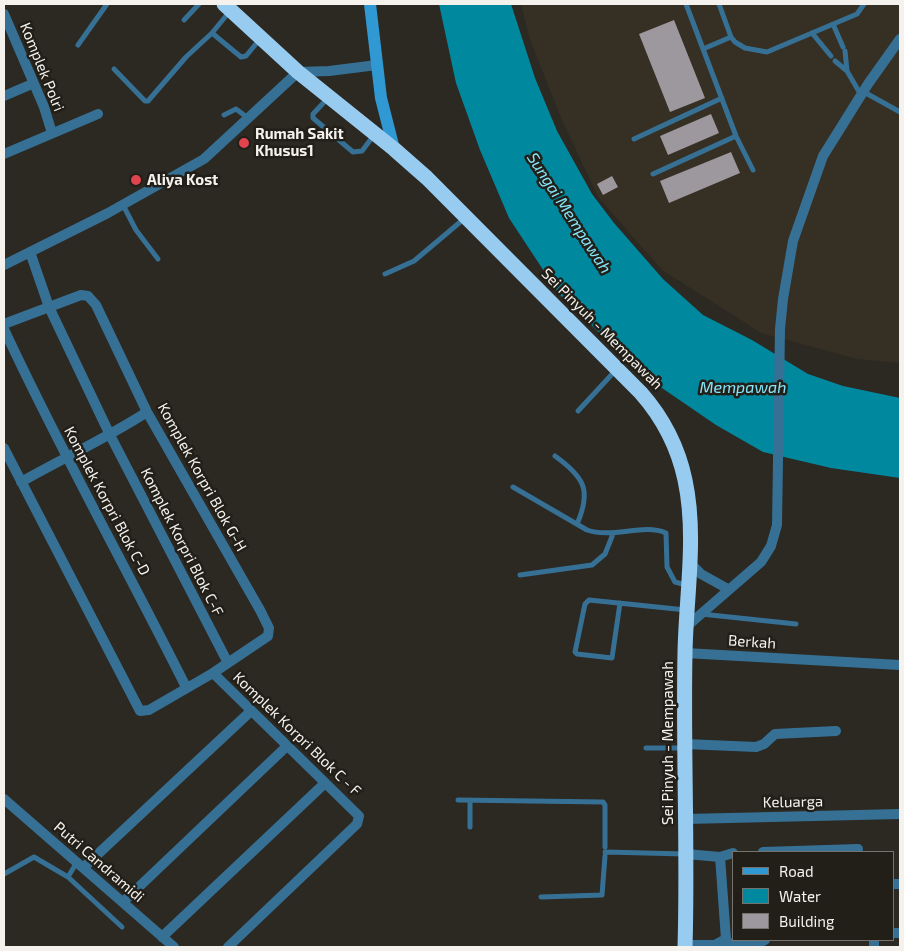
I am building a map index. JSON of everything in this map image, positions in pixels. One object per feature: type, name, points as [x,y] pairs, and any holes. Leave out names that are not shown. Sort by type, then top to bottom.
[{"type":"highway","name":"Sei Pinyuh - Mempawah","points":[[227,12],[260,38],[371,140],[394,149],[466,218],[657,411],[677,452],[685,480],[689,512],[689,585],[694,612],[686,627],[685,653],[685,946]]},
{"type":"main road","points":[[370,4],[376,65],[385,118],[394,149]]},
{"type":"street","name":"Komplek Polri","points":[[4,14],[8,38],[32,84],[52,133]]},
{"type":"street","points":[[694,612],[728,589],[761,562],[771,546],[777,525],[776,464],[782,299],[793,241],[823,156],[862,93],[900,39]]},
{"type":"street","points":[[4,265],[123,205],[204,159],[298,72],[329,71],[376,65]]},
{"type":"street","points":[[4,96],[32,84]]},
{"type":"street","points":[[4,154],[98,114]]},
{"type":"street","name":"Komplek Korpri Blok C-F","points":[[30,252],[47,299],[110,436],[228,663]]},
{"type":"street","name":"Komplek Korpri Blok G-H","points":[[47,299],[81,295],[88,296],[96,305],[147,412],[270,631],[268,636],[228,663]]},
{"type":"street","points":[[4,324],[47,299]]},
{"type":"street","name":"Komplek Korpri Blok C-D","points":[[4,329],[39,405],[186,687]]},
{"type":"street","points":[[21,482],[67,456],[110,436],[147,412]]},
{"type":"street","points":[[4,448],[140,711],[149,710],[228,663]]},
{"type":"street","points":[[690,562],[701,574],[728,589]]},
{"type":"street","name":"Berkah","points":[[685,653],[900,664]]},
{"type":"street","name":"Komplek Korpri Blok C - F","points":[[214,673],[324,784],[359,816],[358,824],[228,947]]},
{"type":"street","points":[[81,865],[251,711]]},
{"type":"street","points":[[686,746],[756,747],[764,744],[775,734],[836,731]]},
{"type":"street","points":[[123,902],[287,746]]},
{"type":"street","points":[[162,937],[324,784]]},
{"type":"street","name":"Putri Candramidi","points":[[4,799],[174,947]]},
{"type":"street","name":"Keluarga","points":[[686,819],[900,814]]},
{"type":"street","points":[[810,851],[858,850]]},
{"type":"street","points":[[686,854],[720,857],[732,853]]},
{"type":"street","points":[[720,857],[726,939],[721,944]]},
{"type":"street","points":[[685,946],[757,944],[763,941]]},
{"type":"lane","points":[[78,45],[107,4]]},
{"type":"lane","points":[[184,20],[199,4]]},
{"type":"lane","points":[[686,4],[736,136],[753,170]]},
{"type":"lane","points":[[718,4],[731,37],[745,48],[767,52],[857,14],[864,4]]},
{"type":"lane","points":[[114,69],[145,101],[148,101],[186,57],[212,33],[227,12]]},
{"type":"lane","points":[[834,24],[844,49],[848,71]]},
{"type":"lane","points":[[212,33],[241,57],[246,56],[260,38]]},
{"type":"lane","points":[[812,33],[833,58],[848,71],[862,93],[900,112]]},
{"type":"lane","points":[[703,49],[731,37]]},
{"type":"lane","points":[[634,138],[722,98]]},
{"type":"lane","points":[[326,100],[313,114],[314,120],[353,152],[360,153],[371,140]]},
{"type":"lane","points":[[224,115],[236,108],[249,119]]},
{"type":"lane","points":[[653,174],[736,136]]},
{"type":"lane","points":[[123,205],[136,230],[158,259]]},
{"type":"lane","points":[[385,274],[414,261],[466,218]]},
{"type":"lane","points":[[578,411],[617,369]]},
{"type":"lane","points":[[555,456],[572,469],[585,493],[584,508],[577,524]]},
{"type":"lane","points":[[513,487],[597,534],[652,530],[666,533],[669,574],[675,582],[689,585]]},
{"type":"lane","points":[[520,575],[592,565],[605,554],[613,534]]},
{"type":"lane","points":[[620,603],[612,658],[577,654],[575,652],[587,601],[589,600],[620,603],[796,624]]},
{"type":"lane","points":[[646,748],[686,746]]},
{"type":"lane","points":[[458,800],[603,802],[606,808],[602,895],[541,897]]},
{"type":"lane","points":[[470,800],[470,827]]},
{"type":"lane","points":[[605,852],[686,854]]},
{"type":"lane","points":[[4,874],[34,857],[68,877],[122,928]]},
{"type":"lane","points":[[68,877],[81,865]]},
{"type":"shaded area","points":[[521,4],[900,4],[900,363],[857,359],[761,333],[662,270],[598,197],[561,118],[530,40]]},
{"type":"water","name":"Mempawah","points":[[439,4],[511,4],[535,78],[557,131],[592,194],[614,223],[663,279],[703,315],[752,340],[808,374],[843,386],[900,398],[900,478],[831,468],[763,452],[716,425],[643,375],[559,294],[509,218],[480,150],[456,83]]},
{"type":"building","points":[[674,20],[705,98],[670,112],[639,34]]},
{"type":"building","points":[[711,114],[719,133],[668,155],[660,136]]},
{"type":"building","points":[[731,152],[740,173],[669,203],[660,181]]},
{"type":"building","points":[[612,176],[618,187],[603,195],[597,184]]},
{"type":"place","name":"Rumah Sakit Khusus1","points":[[244,143]]},
{"type":"place","name":"Aliya Kost","points":[[136,180]]},
{"type":"water label","name":"Sungai Mempawah","points":[[569,213]]}]
